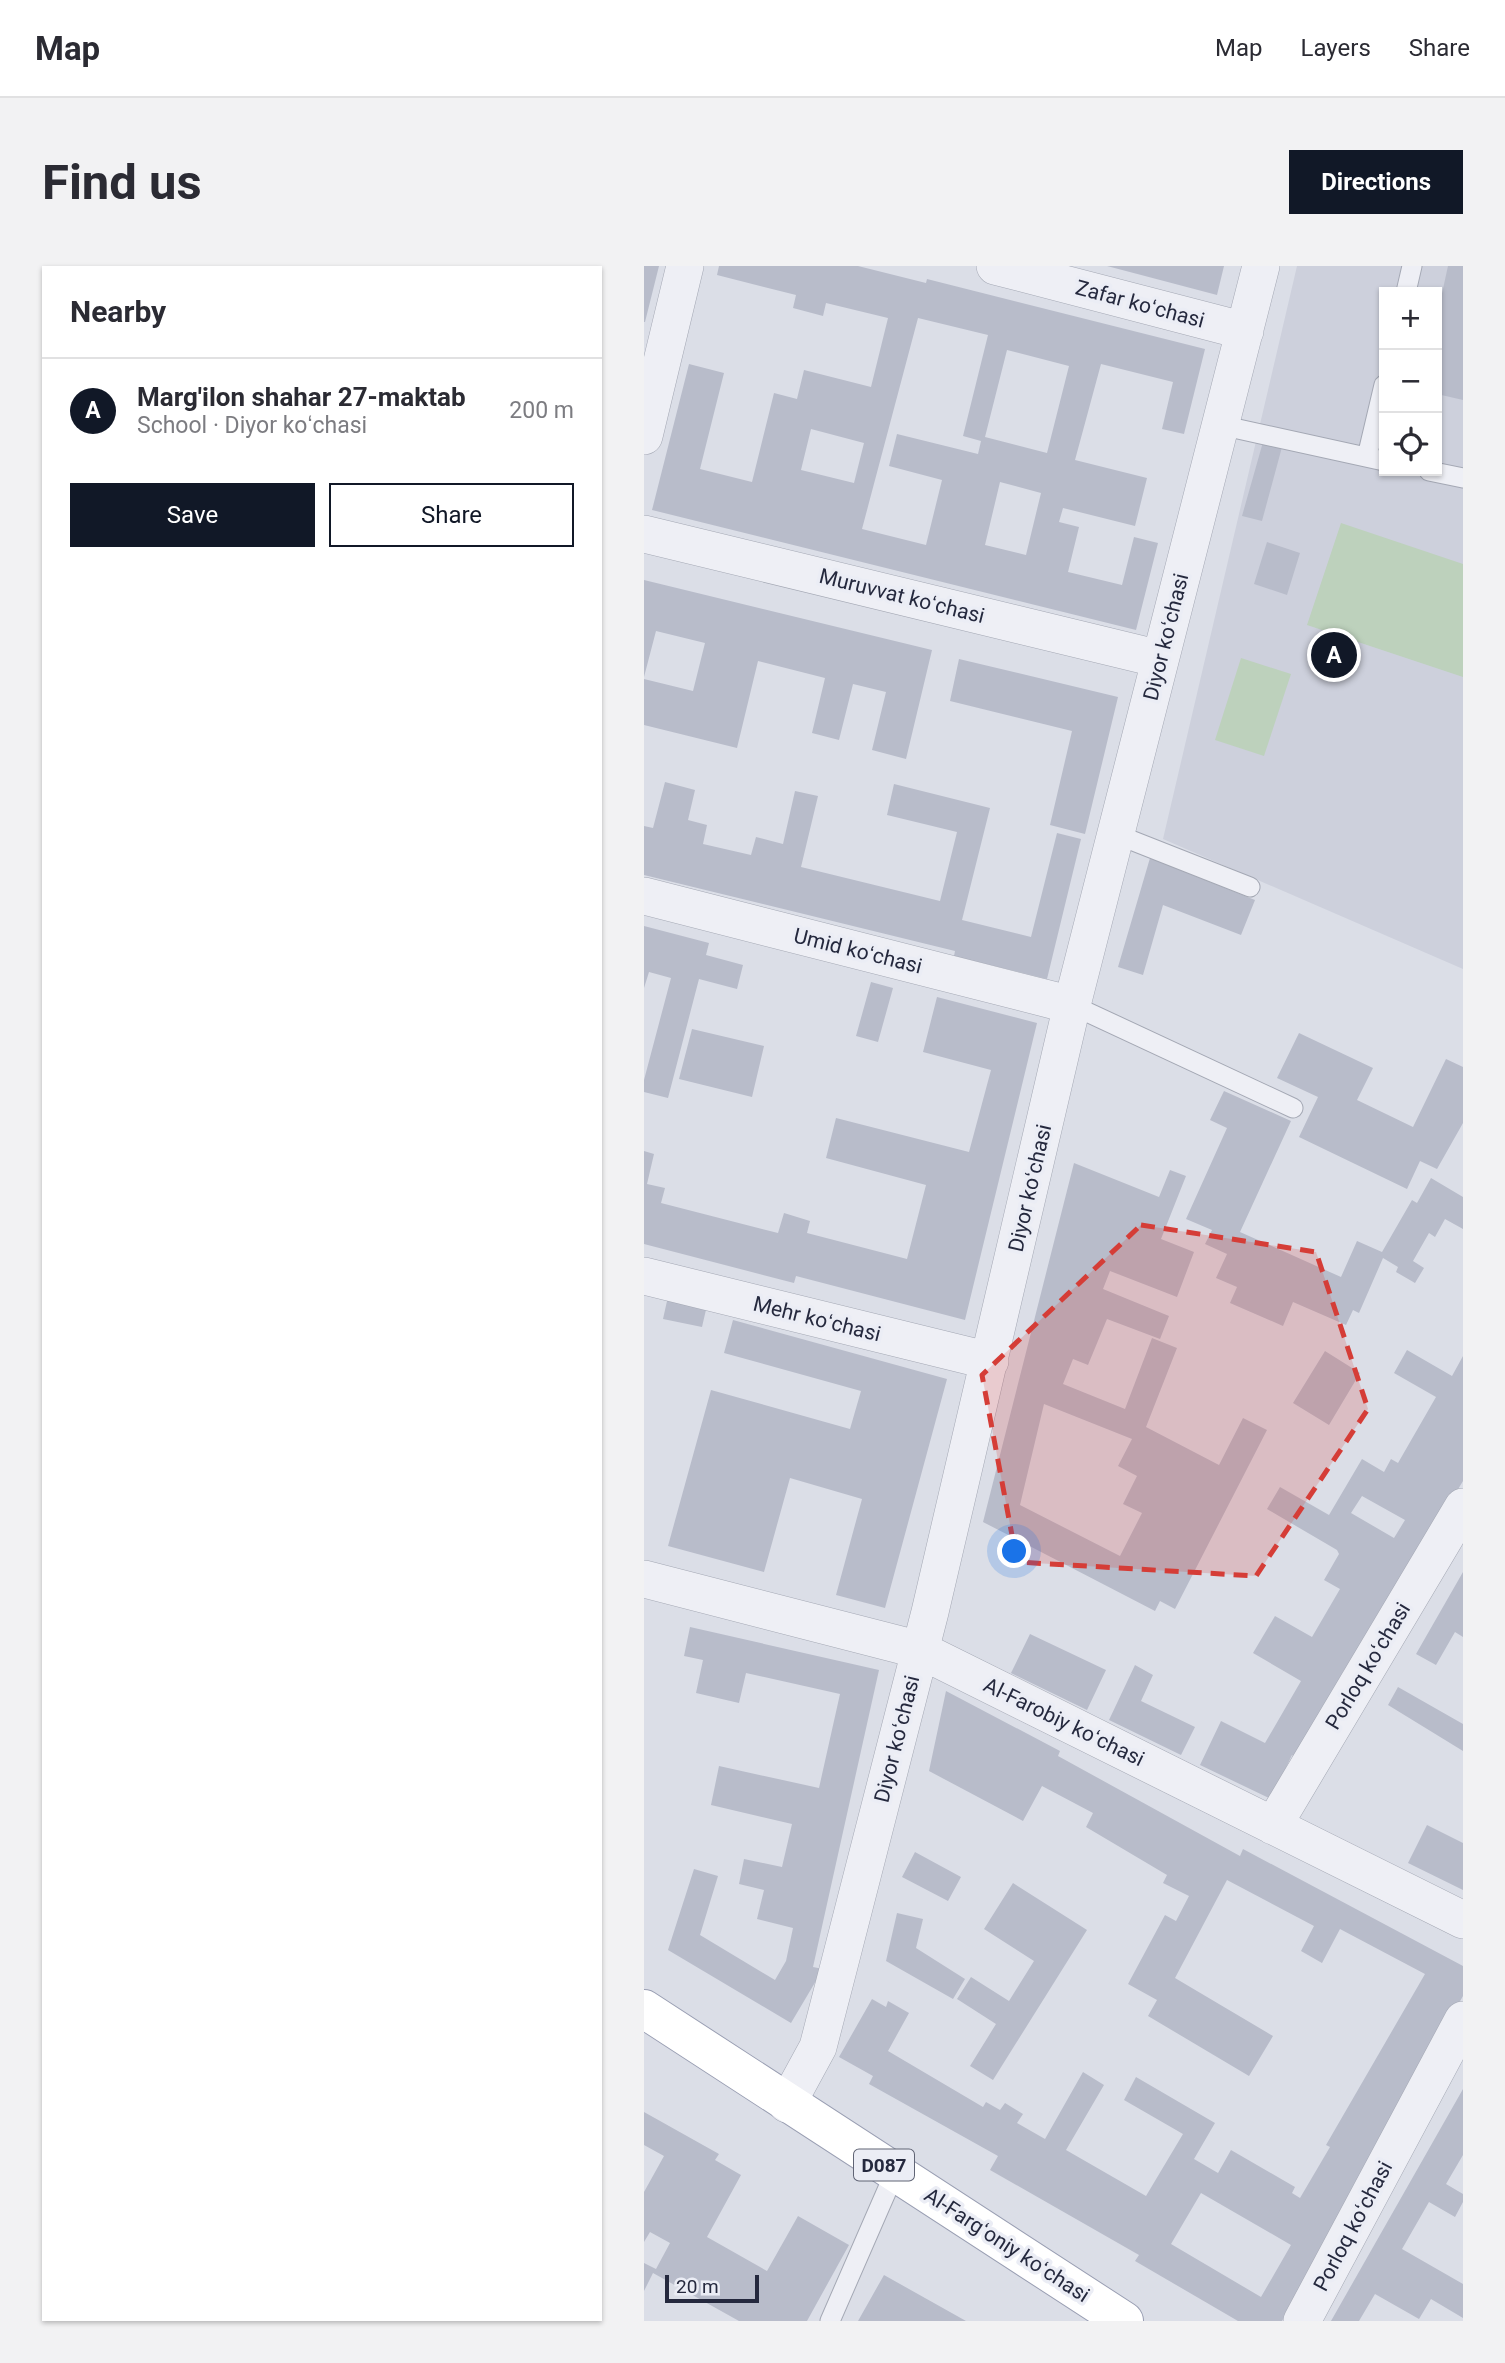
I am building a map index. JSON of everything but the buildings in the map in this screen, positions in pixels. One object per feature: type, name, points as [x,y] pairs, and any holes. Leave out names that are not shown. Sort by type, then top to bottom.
[{"type":"main road","name":"Al-Fargʻoniy koʻchasi","points":[[644,2009],[1124,2321]]},
{"type":"street","points":[[644,436],[685,266]]},
{"type":"street","name":"Zafar koʻchasi","points":[[995,266],[1245,331]]},
{"type":"street","name":"Diyor koʻchasi","points":[[787,2104],[818,2047],[920,1650],[1072,1005],[1118,835],[1160,659],[1261,266]]},
{"type":"street","name":"Muruvvat koʻchasi","points":[[644,534],[1160,659]]},
{"type":"street","name":"Umid koʻchasi","points":[[644,896],[1072,1005]]},
{"type":"street","name":"Mehr koʻchasi","points":[[644,1276],[990,1361]]},
{"type":"street","name":"Porloq koʻchasi","points":[[1273,1826],[1463,1507]]},
{"type":"street","name":"Al-Farobiy koʻchasi","points":[[644,1579],[920,1650],[1463,1920]]},
{"type":"street","name":"Porloq koʻchasi","points":[[1302,2321],[1463,2020]]},
{"type":"lane","points":[[1407,287],[1412,266]]},
{"type":"lane","points":[[1220,425],[1376,459],[1381,413]]},
{"type":"lane","points":[[1442,474],[1463,478]]},
{"type":"lane","points":[[1118,835],[1250,887]]},
{"type":"lane","points":[[1072,1005],[1293,1108]]},
{"type":"lane","points":[[830,2321],[895,2172]]},
{"type":"highlighted area","points":[[1141,1225],[1316,1252],[1368,1409],[1256,1576],[1017,1562],[982,1375]]},
{"type":"shaded area","points":[[1297,266],[1463,266],[1463,969],[1163,839]]},
{"type":"green space","points":[[1341,523],[1463,564],[1463,677],[1307,625]]},
{"type":"green space","points":[[1241,658],[1291,674],[1264,756],[1215,740]]},
{"type":"place","name":"Marg'ilon shahar 27-maktab","points":[[1334,655]]}]
